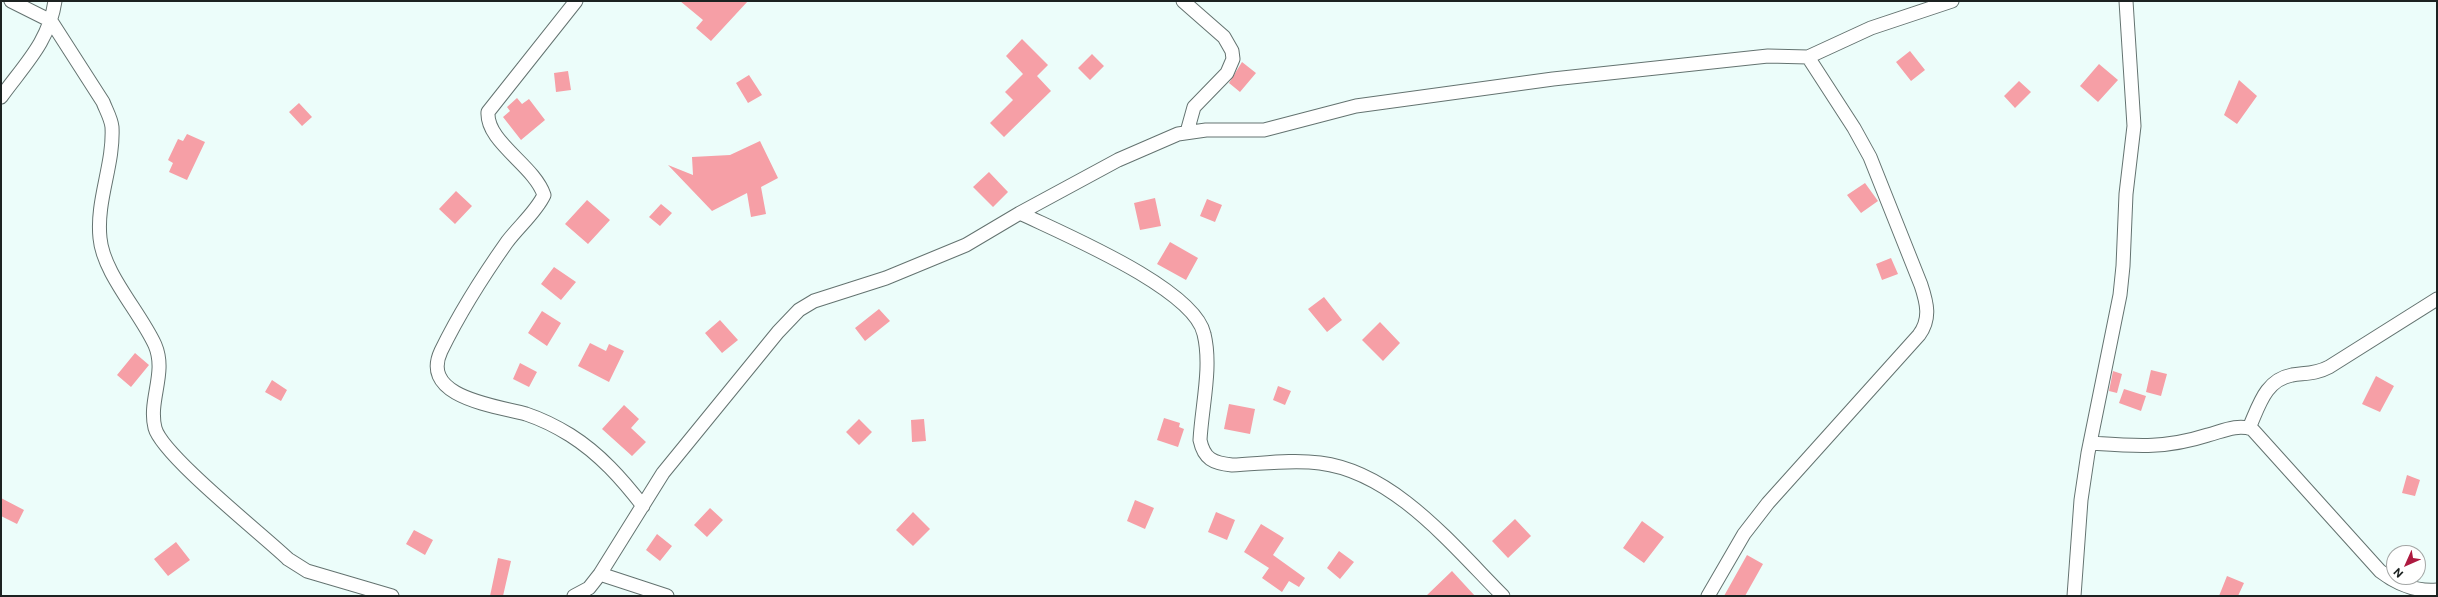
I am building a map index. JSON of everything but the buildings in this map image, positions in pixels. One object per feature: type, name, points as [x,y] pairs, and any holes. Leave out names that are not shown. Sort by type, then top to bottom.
[{"type":"street","points":[[11,1],[51,21],[103,102],[112,126],[109,157],[100,204],[100,241],[107,263],[146,327],[159,358],[160,377],[154,418],[159,437],[187,468],[288,558],[307,571],[392,596]]},
{"type":"street","points":[[1,97],[41,45],[51,21],[55,1]]},
{"type":"street","points":[[576,1],[488,112],[487,121],[492,131],[536,180],[544,194],[540,204],[518,228],[471,296],[441,352],[437,369],[441,380],[459,394],[494,407],[527,414],[568,434],[586,446],[622,480],[643,506]]},
{"type":"street","points":[[1183,1],[1224,37],[1232,51],[1233,59],[1227,73],[1194,107],[1188,132]]},
{"type":"street","points":[[574,596],[589,588],[600,574],[663,473],[778,332],[799,310],[814,301],[886,278],[939,257],[992,231],[1020,213],[1144,148],[1188,132],[1264,130],[1356,106],[1553,79],[1750,57],[1778,55],[1808,57],[1871,28],[1952,1]]},
{"type":"street","points":[[2074,596],[2081,500],[2090,443],[2120,295],[2123,266],[2126,194],[2134,126],[2126,1]]},
{"type":"street","points":[[1708,596],[1754,520],[1919,335],[1927,320],[1925,298],[1921,285],[1870,157],[1854,128],[1808,57]]},
{"type":"street","points":[[1020,213],[1091,246],[1148,279],[1179,299],[1200,321],[1207,353],[1200,440],[1203,452],[1209,459],[1218,464],[1232,466],[1320,462],[1336,466],[1372,480],[1390,489],[1411,506],[1503,596]]},
{"type":"street","points":[[2249,428],[2266,390],[2278,379],[2318,372],[2329,368],[2437,299]]},
{"type":"street","points":[[2090,443],[2155,447],[2190,441],[2231,428],[2249,428],[2266,443],[2380,571],[2392,581],[2405,586],[2437,590]]},
{"type":"street","points":[[600,574],[668,596]]}]
